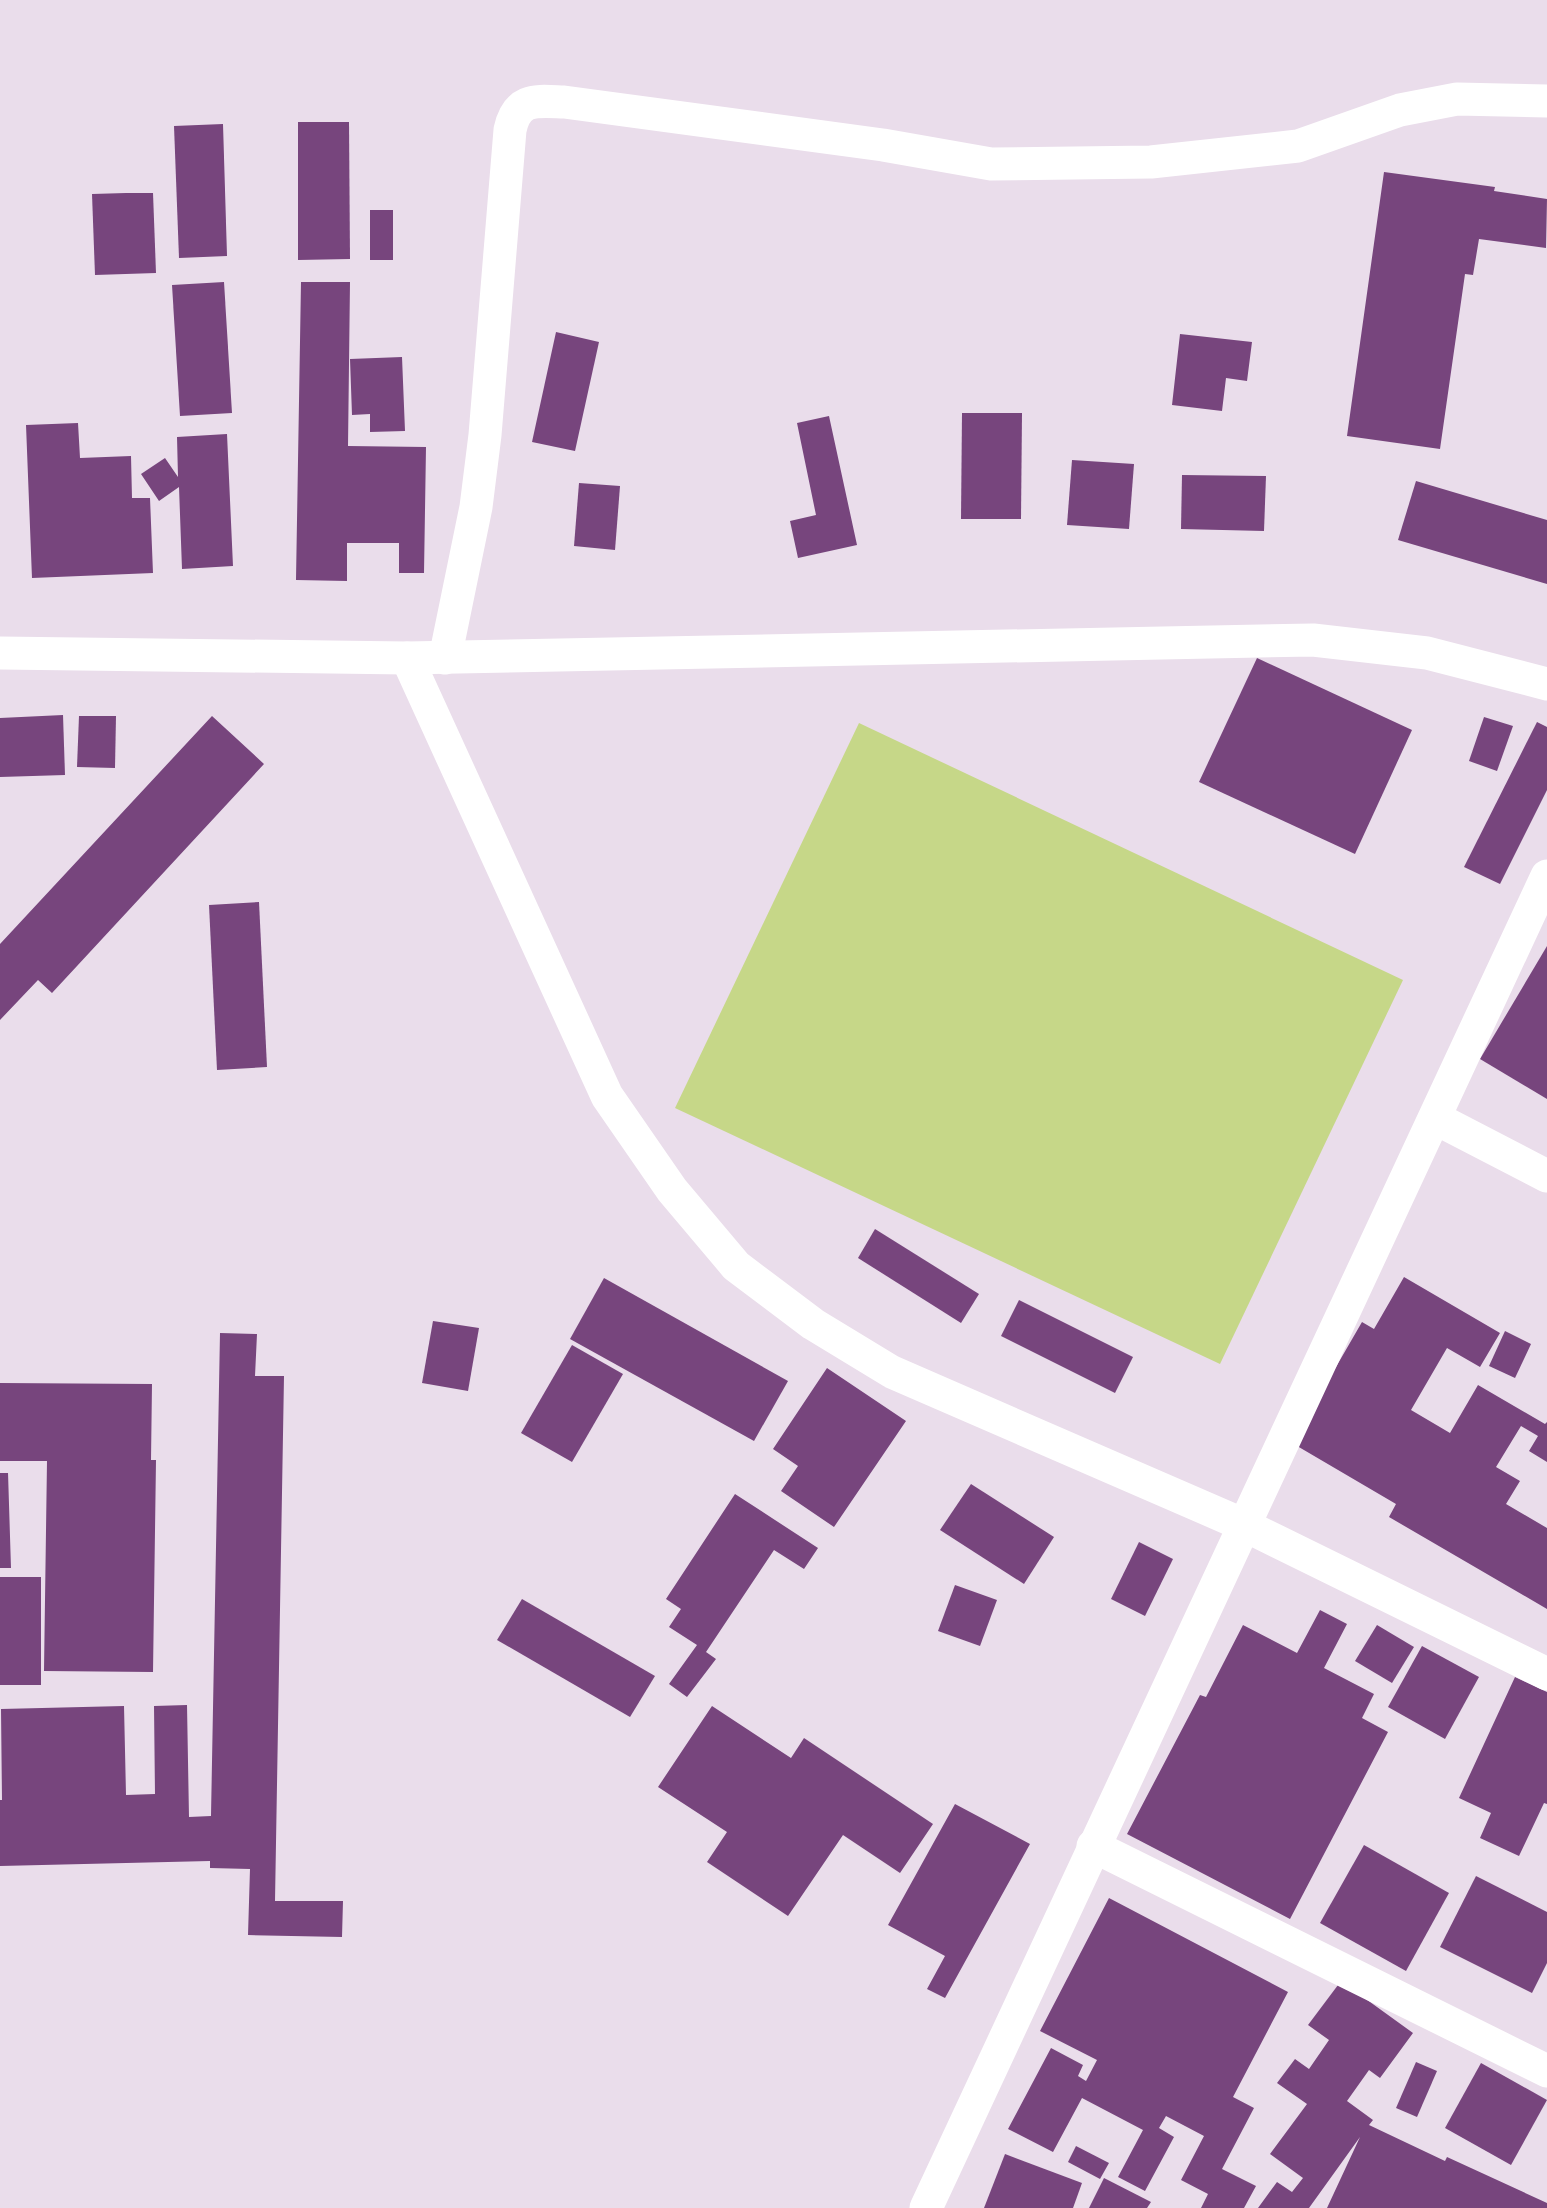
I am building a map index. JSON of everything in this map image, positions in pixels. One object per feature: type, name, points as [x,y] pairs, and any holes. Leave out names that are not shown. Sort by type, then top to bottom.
[{"type":"street","points":[[446,658],[476,507],[485,435],[510,130],[513,116],[520,107],[535,101],[564,102],[883,145],[991,164],[1150,162],[1298,146],[1400,110],[1457,99],[1547,101]]},
{"type":"street","points":[[0,653],[446,658],[1312,640],[1427,653],[1547,684]]},
{"type":"street","points":[[407,658],[608,1096],[672,1191],[736,1266],[813,1324],[892,1372],[1244,1525],[1547,1674]]},
{"type":"street","points":[[926,2208],[1093,1846],[1546,882]]},
{"type":"street","points":[[1435,1118],[1547,1176]]},
{"type":"street","points":[[1093,1846],[1547,2071]]},
{"type":"green space","points":[[859,723],[1403,980],[1220,1364],[675,1108]]},
{"type":"building","points":[[298,122],[349,122],[350,259],[298,260]]},
{"type":"building","points":[[223,124],[227,256],[179,258],[174,126]]},
{"type":"building","points":[[1384,172],[1495,187],[1494,191],[1547,199],[1546,248],[1479,239],[1473,275],[1465,274],[1440,449],[1347,436]]},
{"type":"building","points":[[153,193],[156,273],[95,275],[92,194]]},
{"type":"building","points":[[370,210],[393,210],[393,260],[370,260]]},
{"type":"building","points":[[224,282],[232,413],[180,416],[172,285]]},
{"type":"building","points":[[301,282],[350,282],[348,446],[426,447],[424,573],[399,573],[399,543],[347,543],[347,581],[296,580]]},
{"type":"building","points":[[556,332],[599,342],[575,451],[532,442]]},
{"type":"building","points":[[1180,334],[1252,342],[1247,381],[1226,378],[1222,411],[1172,405]]},
{"type":"building","points":[[402,357],[405,431],[370,432],[370,414],[352,415],[350,359]]},
{"type":"building","points":[[962,413],[1022,413],[1021,519],[961,519]]},
{"type":"building","points":[[829,416],[857,545],[798,558],[790,521],[816,515],[797,423]]},
{"type":"building","points":[[78,423],[80,458],[131,456],[132,498],[150,498],[153,573],[32,578],[26,425]]},
{"type":"building","points":[[227,434],[233,566],[182,569],[179,487],[159,501],[141,474],[165,458],[178,477],[177,437]]},
{"type":"building","points":[[1072,460],[1134,464],[1129,529],[1067,525]]},
{"type":"building","points":[[1182,475],[1266,476],[1264,531],[1181,529]]},
{"type":"building","points":[[1416,481],[1547,520],[1547,584],[1398,540]]},
{"type":"building","points":[[579,483],[620,486],[615,550],[574,546]]},
{"type":"building","points":[[1257,658],[1412,730],[1355,854],[1199,782]]},
{"type":"building","points":[[63,715],[65,775],[0,777],[0,718]]},
{"type":"building","points":[[79,716],[116,716],[115,768],[77,767]]},
{"type":"building","points":[[212,716],[264,764],[52,993],[38,980],[0,1020],[0,944]]},
{"type":"building","points":[[1484,717],[1513,726],[1497,771],[1469,761]]},
{"type":"building","points":[[1537,722],[1547,727],[1547,790],[1500,884],[1464,867]]},
{"type":"building","points":[[259,902],[267,1067],[217,1070],[209,905]]},
{"type":"building","points":[[1547,946],[1547,1099],[1480,1059]]},
{"type":"building","points":[[875,1229],[979,1294],[961,1323],[858,1258]]},
{"type":"building","points":[[1404,1277],[1500,1333],[1480,1367],[1447,1348],[1411,1410],[1450,1433],[1478,1385],[1545,1424],[1547,1422],[1547,1462],[1529,1451],[1538,1436],[1521,1426],[1496,1467],[1520,1481],[1506,1504],[1547,1528],[1547,1609],[1389,1517],[1396,1504],[1292,1443],[1362,1322],[1374,1329]]},
{"type":"building","points":[[604,1278],[788,1381],[754,1441],[570,1339]]},
{"type":"building","points":[[1019,1300],[1133,1357],[1115,1393],[1001,1336]]},
{"type":"building","points":[[433,1321],[479,1328],[468,1391],[422,1383]]},
{"type":"building","points":[[1505,1331],[1531,1344],[1515,1378],[1489,1366]]},
{"type":"building","points":[[220,1333],[257,1334],[255,1376],[284,1376],[275,1901],[343,1901],[342,1937],[248,1935],[250,1869],[210,1868],[210,1861],[0,1866],[1,1709],[124,1706],[126,1795],[155,1794],[154,1706],[187,1705],[189,1817],[211,1816]]},
{"type":"building","points":[[572,1345],[623,1374],[572,1462],[521,1433]]},
{"type":"building","points":[[827,1368],[906,1421],[834,1527],[781,1491],[798,1466],[773,1449]]},
{"type":"building","points":[[0,1383],[152,1384],[151,1460],[156,1460],[153,1672],[44,1671],[47,1461],[0,1461]]},
{"type":"building","points":[[0,1473],[8,1473],[11,1568],[0,1568]]},
{"type":"building","points":[[971,1484],[1054,1537],[1024,1584],[940,1530]]},
{"type":"building","points":[[735,1494],[818,1548],[804,1569],[774,1550],[706,1652],[716,1659],[687,1697],[669,1684],[697,1645],[669,1627],[681,1609],[666,1599]]},
{"type":"building","points":[[1139,1542],[1173,1559],[1145,1616],[1111,1599]]},
{"type":"building","points":[[0,1577],[41,1577],[41,1685],[0,1685]]},
{"type":"building","points":[[955,1585],[997,1600],[980,1646],[938,1631]]},
{"type":"building","points":[[522,1599],[655,1676],[630,1717],[497,1640]]},
{"type":"building","points":[[1320,1610],[1347,1624],[1324,1668],[1374,1694],[1362,1718],[1388,1732],[1290,1919],[1127,1834],[1200,1695],[1206,1697],[1243,1625],[1297,1653]]},
{"type":"building","points":[[1377,1625],[1414,1647],[1392,1683],[1355,1661]]},
{"type":"building","points":[[1422,1646],[1479,1677],[1445,1739],[1388,1707]]},
{"type":"building","points":[[1515,1677],[1547,1692],[1547,1804],[1544,1803],[1519,1856],[1480,1838],[1491,1813],[1459,1798]]},
{"type":"building","points":[[712,1706],[791,1758],[804,1738],[933,1824],[900,1873],[843,1835],[788,1916],[707,1862],[727,1832],[658,1787]]},
{"type":"building","points":[[955,1804],[1030,1844],[945,1998],[927,1989],[945,1956],[888,1925]]},
{"type":"building","points":[[1364,1845],[1449,1893],[1406,1971],[1320,1923]]},
{"type":"building","points":[[1476,1876],[1547,1912],[1547,1963],[1532,1993],[1440,1947]]},
{"type":"building","points":[[1109,1898],[1288,1992],[1233,2097],[1254,2108],[1222,2169],[1256,2186],[1244,2208],[1201,2208],[1208,2194],[1181,2180],[1204,2136],[1166,2116],[1159,2128],[1174,2137],[1145,2191],[1118,2177],[1143,2130],[1082,2098],[1053,2152],[1008,2129],[1051,2048],[1083,2065],[1078,2076],[1086,2081],[1097,2060],[1040,2031]]},
{"type":"building","points":[[1341,1981],[1413,2033],[1380,2078],[1369,2070],[1347,2101],[1373,2120],[1369,2125],[1445,2161],[1447,2157],[1547,2203],[1547,2208],[1327,2208],[1360,2137],[1309,2208],[1258,2208],[1277,2182],[1292,2192],[1303,2178],[1270,2154],[1307,2104],[1277,2083],[1295,2059],[1309,2069],[1329,2040],[1308,2025]]},
{"type":"building","points":[[1416,2062],[1437,2071],[1417,2117],[1396,2108]]},
{"type":"building","points":[[1481,2063],[1547,2100],[1511,2165],[1445,2128]]},
{"type":"building","points":[[1076,2146],[1109,2163],[1100,2179],[1068,2162]]},
{"type":"building","points":[[1005,2154],[1082,2183],[1073,2208],[984,2208]]},
{"type":"building","points":[[1104,2178],[1151,2202],[1147,2208],[1089,2208]]}]
